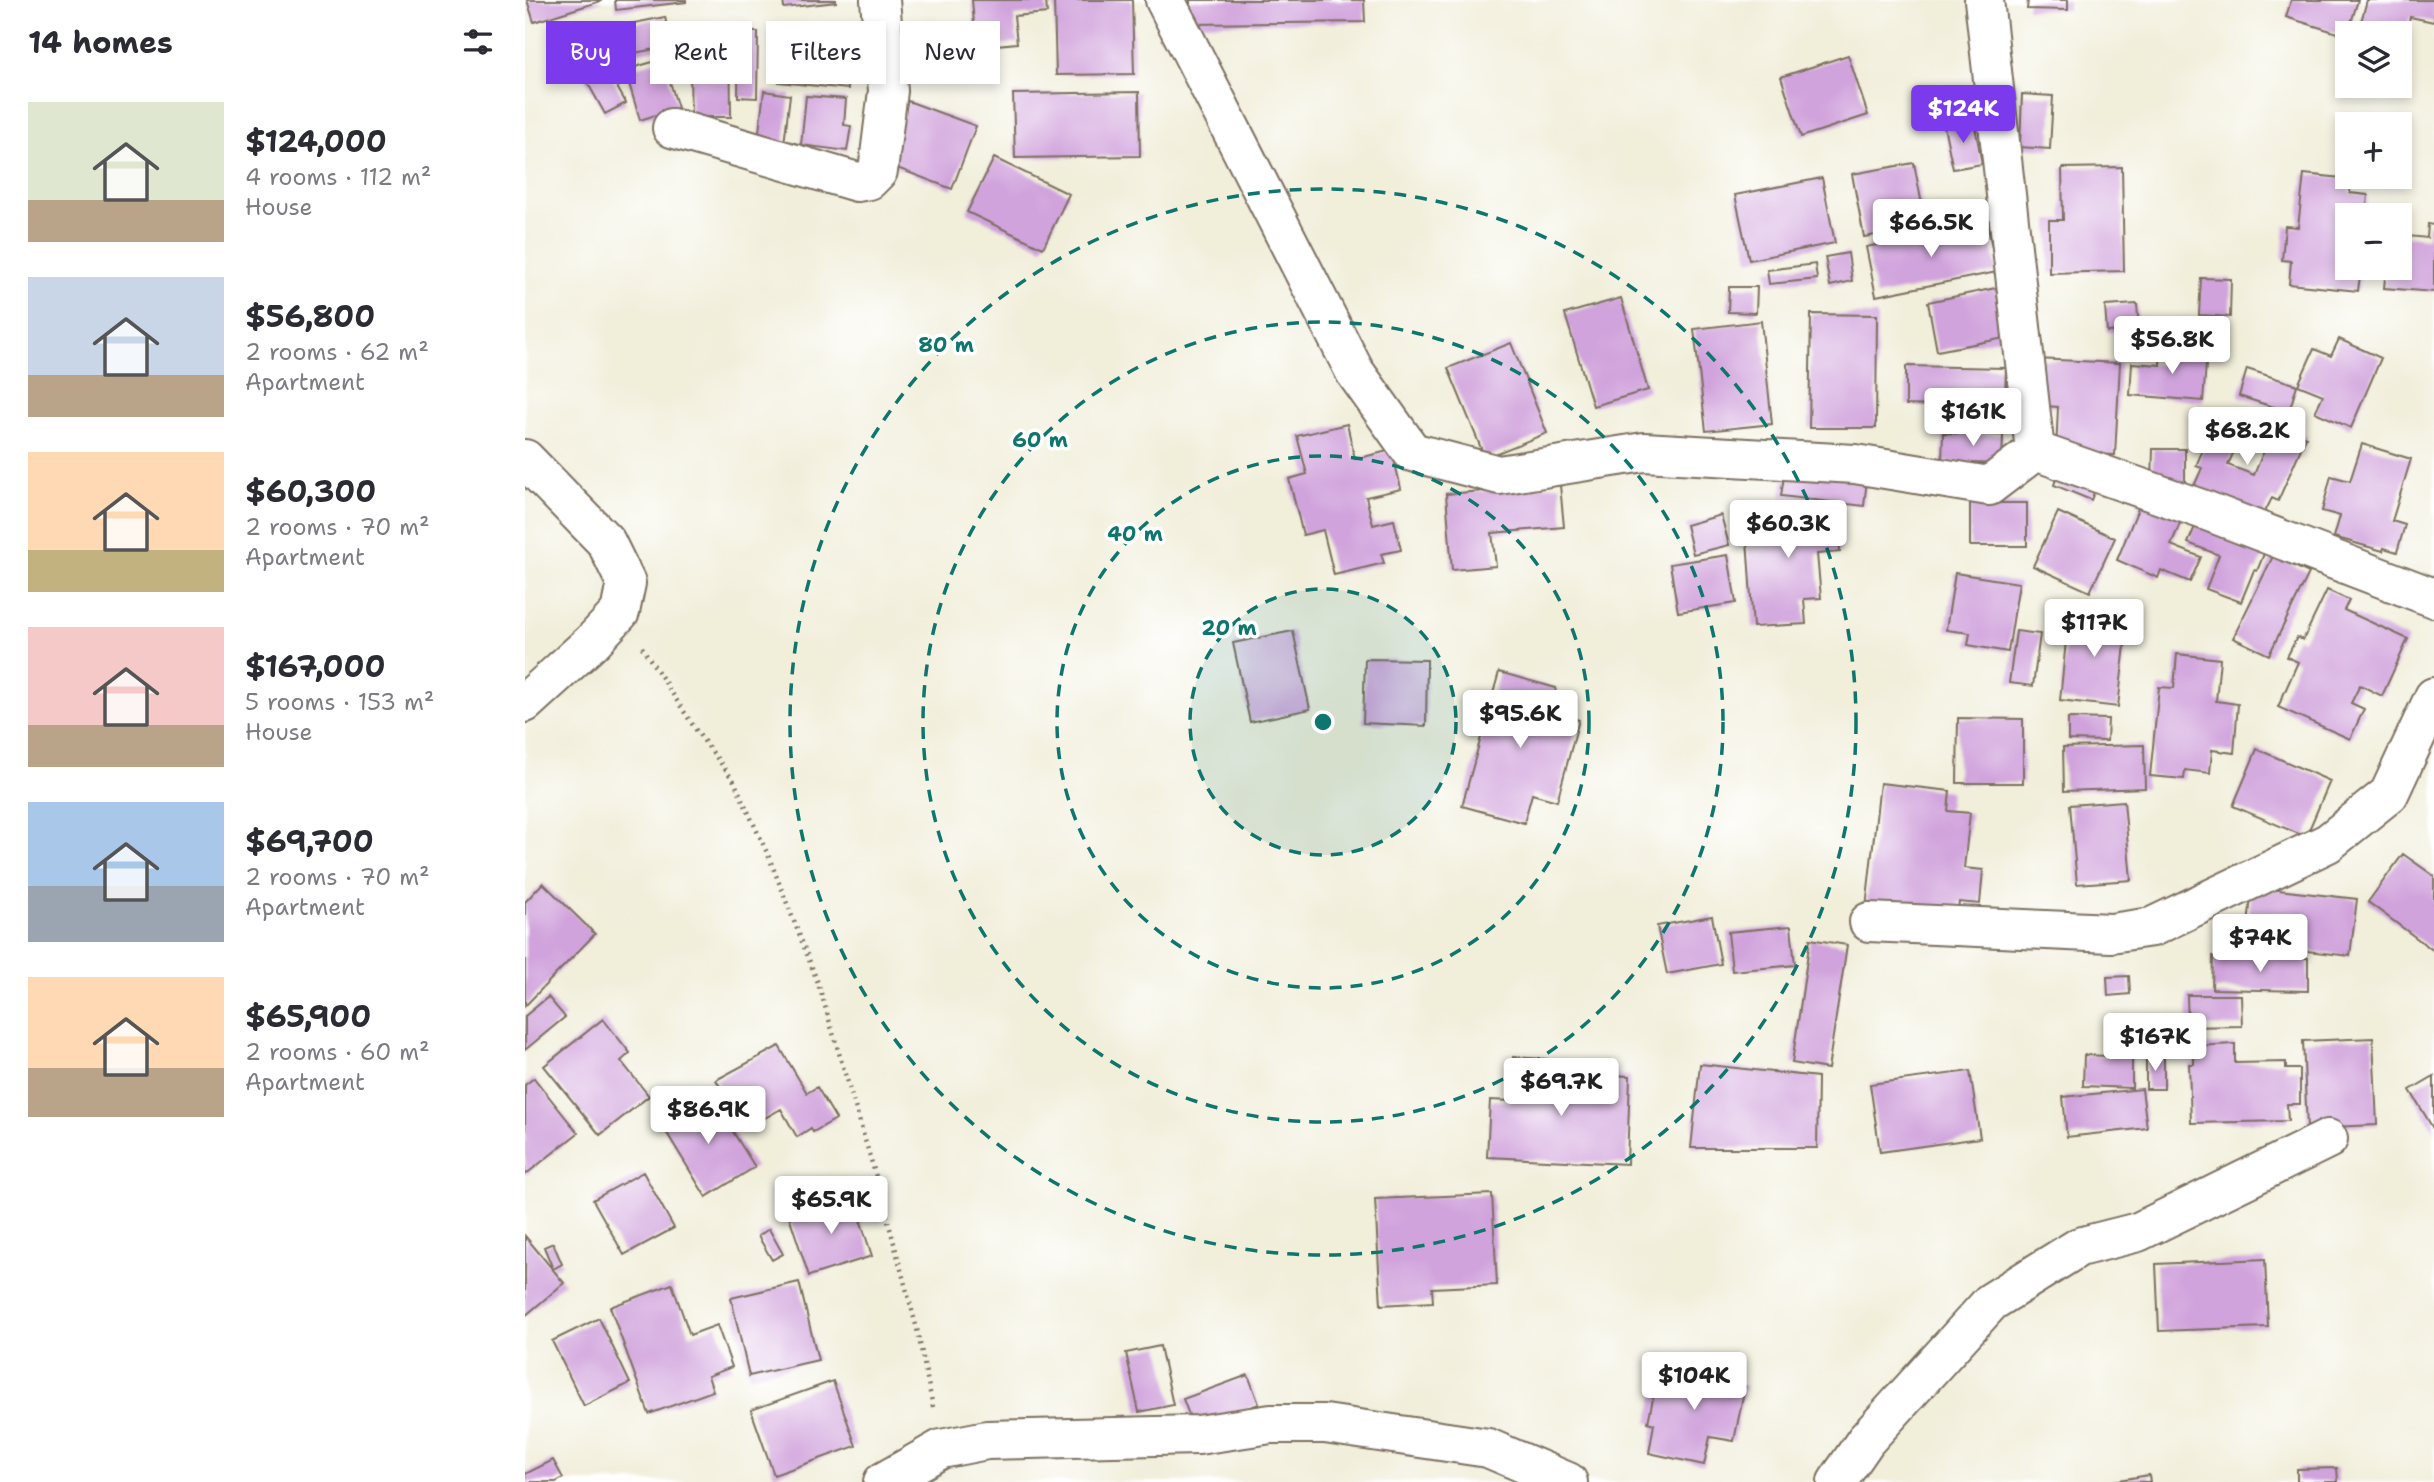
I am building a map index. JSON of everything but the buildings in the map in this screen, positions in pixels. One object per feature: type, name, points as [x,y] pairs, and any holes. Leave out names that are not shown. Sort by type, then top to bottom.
[{"type":"street","points":[[672,128],[857,182],[869,180],[878,171],[888,92],[880,0]]},
{"type":"street","points":[[1165,0],[1355,372],[1412,453],[1499,475],[1644,452],[1855,464],[1989,486],[2035,451]]},
{"type":"street","points":[[1984,0],[2035,451]]},
{"type":"street","points":[[2035,451],[2207,510],[2434,597]]},
{"type":"street","points":[[525,460],[606,542],[626,583],[620,612],[592,642],[525,703]]},
{"type":"street","points":[[1869,922],[2111,933],[2152,927],[2328,843],[2382,800],[2389,794],[2434,697]]},
{"type":"street","points":[[1837,1482],[1865,1440],[1991,1302],[2080,1247],[2139,1232],[2328,1139]]},
{"type":"street","points":[[883,1482],[941,1449],[987,1440],[1198,1435],[1271,1424],[1325,1424],[1487,1448],[1568,1482]]},
{"type":"path","points":[[620,612],[698,733],[734,781],[769,857],[818,982],[877,1180],[917,1329],[941,1449]]}]
